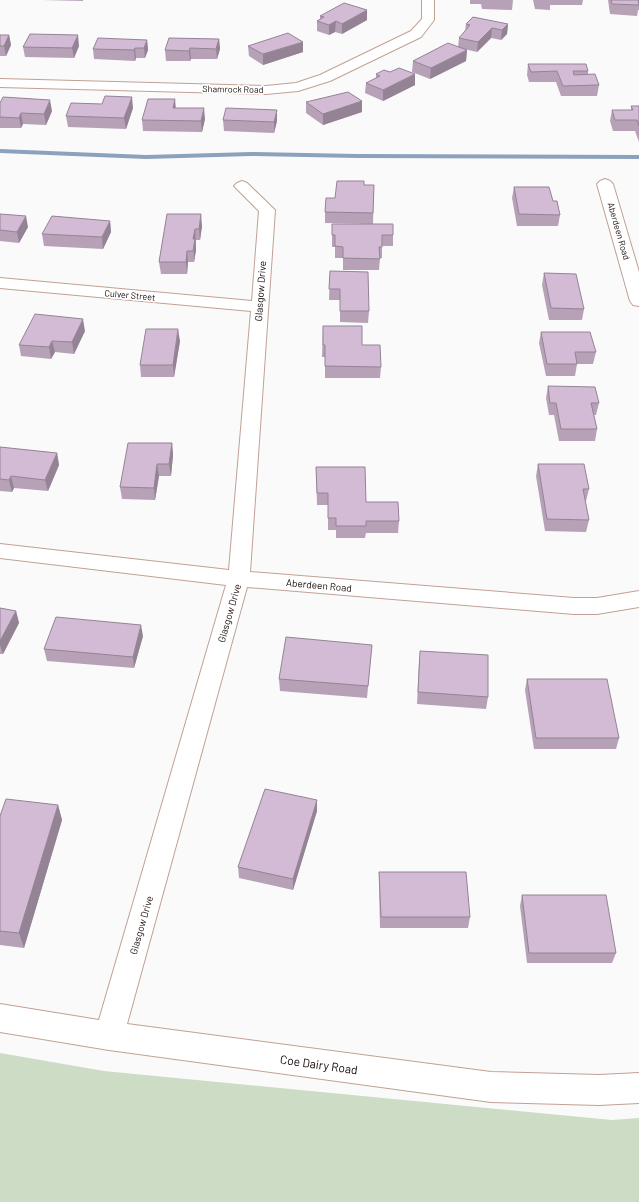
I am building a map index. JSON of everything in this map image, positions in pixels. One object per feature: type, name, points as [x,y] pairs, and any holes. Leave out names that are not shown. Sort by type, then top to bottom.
[{"type":"street","name":"Shamrock Road","points":[[0,83],[266,90],[298,87],[326,78],[416,34],[428,20],[428,0]]},
{"type":"street","name":"Aberdeen Road","points":[[605,184],[633,258],[639,301]]},
{"type":"street","name":"Glasgow Drive","points":[[109,1036],[239,578],[267,210],[242,186]]},
{"type":"street","name":"Culver Street","points":[[0,283],[259,307]]},
{"type":"street","name":"Aberdeen Road","points":[[0,551],[239,578],[574,606],[597,606],[639,599]]},
{"type":"street","name":"Coe Dairy Road","points":[[0,1018],[109,1036],[491,1087],[599,1090],[639,1088]]},
{"type":"green space","points":[[0,1053],[104,1071],[612,1120],[639,1118],[639,1202],[0,1202]]},
{"type":"building","points":[[611,0],[638,0],[639,5],[612,4]]},
{"type":"building","points":[[344,3],[367,10],[342,24],[336,21],[329,25],[317,21],[324,17],[320,16]]},
{"type":"building","points":[[473,17],[508,24],[502,30],[492,28],[478,42],[459,38],[470,25],[466,24]]},
{"type":"building","points":[[288,33],[303,42],[263,54],[248,46]]},
{"type":"building","points":[[30,34],[78,35],[72,48],[23,47]]},
{"type":"building","points":[[0,35],[9,35],[4,46],[0,46]]},
{"type":"building","points":[[98,38],[147,40],[144,48],[135,48],[134,50],[93,49]]},
{"type":"building","points":[[169,38],[219,39],[216,49],[190,48],[189,51],[165,50]]},
{"type":"building","points":[[448,43],[467,50],[431,68],[413,61]]},
{"type":"building","points":[[528,64],[586,64],[588,71],[573,71],[574,75],[595,74],[599,85],[563,86],[557,71],[531,72]]},
{"type":"building","points":[[399,68],[415,74],[383,90],[366,83],[380,76],[376,74],[384,70],[390,72]]},
{"type":"building","points":[[348,92],[362,101],[323,114],[306,102]]},
{"type":"building","points":[[105,96],[132,97],[124,118],[66,116],[71,103],[102,104]]},
{"type":"building","points":[[3,97],[50,100],[44,114],[21,113],[19,118],[0,117],[0,103]]},
{"type":"building","points":[[148,99],[175,99],[173,108],[204,108],[201,121],[142,120]]},
{"type":"building","points":[[631,106],[639,106],[639,126],[637,120],[615,120],[612,110],[633,110]]},
{"type":"building","points":[[226,108],[277,110],[274,122],[223,120]]},
{"type":"building","points":[[337,181],[364,181],[364,185],[374,185],[373,213],[325,212],[326,198],[335,198]]},
{"type":"building","points":[[514,187],[549,187],[553,201],[557,201],[560,215],[519,214]]},
{"type":"building","points":[[0,214],[26,216],[17,232],[0,230]]},
{"type":"building","points":[[167,214],[201,214],[199,229],[195,229],[193,251],[187,251],[186,262],[159,262]]},
{"type":"building","points":[[52,216],[110,221],[102,237],[42,234]]},
{"type":"building","points":[[332,224],[393,224],[393,235],[382,235],[382,247],[379,247],[380,259],[343,258],[343,247],[335,246],[335,235],[332,235]]},
{"type":"building","points":[[330,271],[368,272],[369,311],[340,311],[340,289],[329,289]]},
{"type":"building","points":[[544,273],[576,274],[584,309],[551,308]]},
{"type":"building","points":[[35,314],[83,319],[72,342],[52,341],[49,347],[19,345]]},
{"type":"building","points":[[323,326],[362,326],[362,345],[380,345],[381,367],[325,366]]},
{"type":"building","points":[[146,329],[178,329],[173,365],[140,365]]},
{"type":"building","points":[[541,332],[590,332],[596,352],[575,352],[577,364],[547,364]]},
{"type":"building","points":[[548,386],[595,387],[599,403],[591,403],[597,429],[561,429],[556,403],[550,403]]},
{"type":"building","points":[[128,443],[172,443],[169,464],[157,464],[154,488],[120,487]]},
{"type":"building","points":[[0,447],[57,453],[45,480],[11,476],[9,480],[0,479]]},
{"type":"building","points":[[538,464],[584,464],[589,489],[583,489],[589,520],[547,519]]},
{"type":"building","points":[[316,467],[365,467],[366,502],[398,502],[399,521],[366,521],[366,526],[336,526],[336,518],[328,518],[328,493],[317,493]]},
{"type":"building","points":[[0,608],[16,611],[0,641]]},
{"type":"building","points":[[56,617],[141,625],[133,657],[44,649]]},
{"type":"building","points":[[286,637],[372,645],[368,686],[279,679]]},
{"type":"building","points":[[420,651],[488,655],[488,697],[418,692]]},
{"type":"building","points":[[527,679],[607,679],[619,738],[536,738]]},
{"type":"building","points":[[265,789],[317,800],[293,879],[238,867]]},
{"type":"building","points":[[6,799],[58,805],[19,933],[0,931],[0,816]]},
{"type":"building","points":[[379,872],[466,872],[470,917],[381,917]]},
{"type":"building","points":[[522,895],[606,895],[616,953],[529,953]]},
{"type":"waterway","points":[[0,151],[146,157],[251,154],[639,157]]}]
